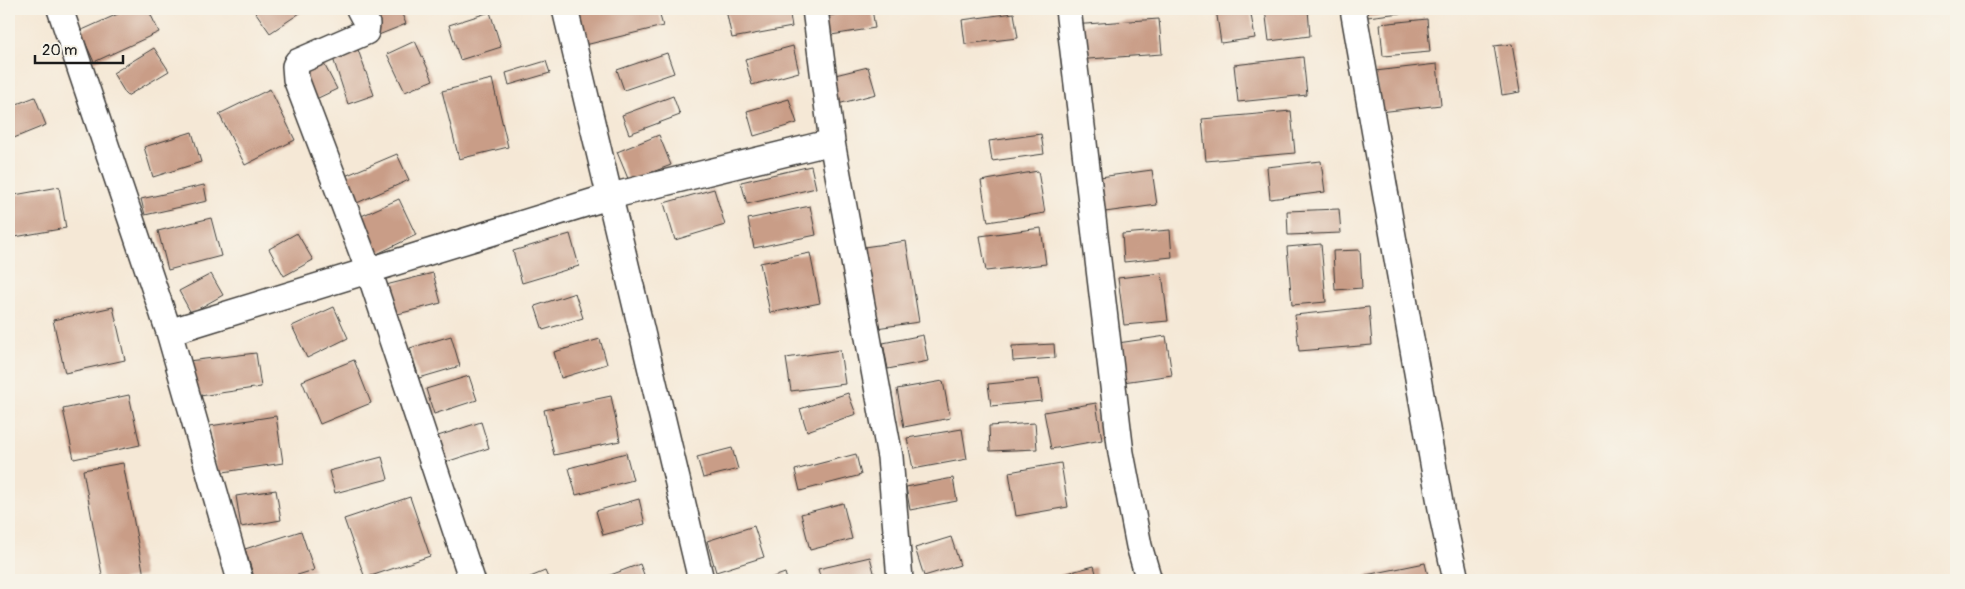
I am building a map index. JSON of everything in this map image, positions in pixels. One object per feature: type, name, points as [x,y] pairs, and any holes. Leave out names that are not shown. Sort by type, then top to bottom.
[{"type":"street","points":[[60,9],[169,332],[240,580]]},
{"type":"street","points":[[359,9],[367,24],[366,32],[297,62],[295,71],[369,271],[472,580]]},
{"type":"street","points":[[565,9],[701,580]]},
{"type":"street","points":[[815,9],[832,142],[890,457],[900,580]]},
{"type":"street","points":[[1068,9],[1122,453],[1139,546],[1149,580]]},
{"type":"street","points":[[1353,9],[1397,269],[1443,520],[1456,580]]},
{"type":"street","points":[[169,332],[611,196],[832,142]]},
{"type":"building","points":[[129,9],[148,9],[159,32],[94,62],[80,31]]},
{"type":"building","points":[[306,9],[270,33],[254,10]]},
{"type":"building","points":[[366,9],[400,9],[406,24],[376,36]]},
{"type":"building","points":[[568,9],[658,9],[663,26],[577,47]]},
{"type":"building","points":[[789,9],[792,27],[732,38],[726,10]]},
{"type":"building","points":[[872,9],[875,28],[825,36],[822,17]]},
{"type":"building","points":[[1216,9],[1250,9],[1255,38],[1221,43]]},
{"type":"building","points":[[1265,9],[1308,9],[1310,36],[1269,41]]},
{"type":"building","points":[[1366,9],[1416,9],[1417,11],[1367,17]]},
{"type":"building","points":[[490,12],[501,47],[460,60],[449,25]]},
{"type":"building","points":[[1014,13],[1018,38],[965,44],[962,20]]},
{"type":"building","points":[[1159,19],[1162,54],[1074,60],[1071,25]]},
{"type":"building","points":[[1427,19],[1430,52],[1383,56],[1380,24]]},
{"type":"building","points":[[415,41],[433,80],[405,92],[387,54]]},
{"type":"building","points":[[1512,44],[1520,92],[1502,95],[1494,46]]},
{"type":"building","points":[[793,46],[799,72],[752,85],[745,59]]},
{"type":"building","points":[[357,47],[374,95],[348,104],[332,55]]},
{"type":"building","points":[[154,48],[169,71],[127,96],[113,73]]},
{"type":"building","points":[[667,53],[674,73],[624,90],[617,70]]},
{"type":"building","points":[[1303,57],[1307,95],[1238,102],[1234,65]]},
{"type":"building","points":[[546,61],[550,73],[509,85],[506,73]]},
{"type":"building","points":[[323,62],[337,89],[314,100],[301,73]]},
{"type":"building","points":[[1437,64],[1441,105],[1380,112],[1375,71]]},
{"type":"building","points":[[868,67],[876,94],[834,105],[827,77]]},
{"type":"building","points":[[492,79],[508,147],[459,159],[442,91]]},
{"type":"building","points":[[270,89],[295,140],[245,165],[219,114]]},
{"type":"building","points":[[673,96],[680,115],[629,134],[622,115]]},
{"type":"building","points":[[35,97],[46,125],[9,140],[9,107]]},
{"type":"building","points":[[789,99],[797,123],[754,136],[747,111]]},
{"type":"building","points":[[1291,111],[1295,153],[1206,161],[1202,119]]},
{"type":"building","points":[[192,132],[201,162],[153,177],[144,147]]},
{"type":"building","points":[[1041,134],[1044,154],[992,161],[989,141]]},
{"type":"building","points":[[659,135],[671,165],[629,181],[617,152]]},
{"type":"building","points":[[397,154],[409,180],[350,206],[338,179]]},
{"type":"building","points":[[1321,161],[1325,192],[1270,199],[1267,167]]},
{"type":"building","points":[[811,166],[816,188],[747,204],[741,182]]},
{"type":"building","points":[[1152,170],[1157,205],[1105,212],[1100,177]]},
{"type":"building","points":[[1038,171],[1045,213],[988,222],[981,181]]},
{"type":"building","points":[[204,185],[207,201],[145,215],[141,199]]},
{"type":"building","points":[[59,187],[66,228],[9,238],[9,196]]},
{"type":"building","points":[[714,189],[725,225],[675,240],[664,203]]},
{"type":"building","points":[[399,199],[416,235],[375,255],[357,218]]},
{"type":"building","points":[[810,206],[816,235],[754,248],[748,219]]},
{"type":"building","points":[[1339,209],[1341,233],[1288,235],[1287,211]]},
{"type":"building","points":[[211,218],[221,256],[168,270],[158,231]]},
{"type":"building","points":[[1041,228],[1046,264],[986,271],[980,236]]},
{"type":"building","points":[[1170,230],[1172,257],[1124,262],[1122,234]]},
{"type":"building","points":[[297,233],[313,260],[284,276],[269,249]]},
{"type":"building","points":[[570,234],[579,266],[522,283],[513,251]]},
{"type":"building","points":[[906,241],[919,322],[869,329],[857,248]]},
{"type":"building","points":[[1321,244],[1326,302],[1292,305],[1287,247]]},
{"type":"building","points":[[1360,250],[1362,288],[1335,290],[1333,251]]},
{"type":"building","points":[[810,253],[820,303],[770,313],[760,263]]},
{"type":"building","points":[[433,273],[441,303],[394,315],[386,285]]},
{"type":"building","points":[[1162,273],[1168,321],[1124,325],[1118,278]]},
{"type":"building","points":[[211,274],[223,295],[191,313],[179,291]]},
{"type":"building","points":[[575,293],[583,318],[543,330],[535,306]]},
{"type":"building","points":[[113,307],[125,360],[65,373],[53,320]]},
{"type":"building","points":[[334,307],[348,338],[307,358],[292,326]]},
{"type":"building","points":[[1369,307],[1372,345],[1299,351],[1295,315]]},
{"type":"building","points":[[923,335],[928,361],[888,369],[883,343]]},
{"type":"building","points":[[451,336],[460,366],[419,378],[410,348]]},
{"type":"building","points":[[1166,336],[1172,375],[1123,382],[1118,343]]},
{"type":"building","points":[[600,339],[607,364],[561,378],[554,352]]},
{"type":"building","points":[[1054,344],[1055,358],[1013,361],[1012,346]]},
{"type":"building","points":[[840,350],[845,384],[791,391],[786,358]]},
{"type":"building","points":[[256,353],[261,387],[193,397],[188,361]]},
{"type":"building","points":[[354,360],[371,403],[320,424],[302,381]]},
{"type":"building","points":[[469,376],[477,400],[434,414],[426,389]]},
{"type":"building","points":[[1039,379],[1042,401],[991,406],[988,384]]},
{"type":"building","points":[[943,381],[950,418],[904,427],[897,389]]},
{"type":"building","points":[[848,393],[856,414],[807,431],[800,409]]},
{"type":"building","points":[[129,395],[140,445],[74,459],[63,409]]},
{"type":"building","points":[[611,396],[620,441],[554,455],[544,410]]},
{"type":"building","points":[[1096,403],[1102,440],[1051,449],[1044,412]]},
{"type":"building","points":[[276,416],[283,463],[217,473],[210,426]]},
{"type":"building","points":[[481,422],[489,448],[446,462],[438,436]]},
{"type":"building","points":[[1035,423],[1037,449],[990,451],[989,426]]},
{"type":"building","points":[[962,429],[967,459],[913,469],[907,438]]},
{"type":"building","points":[[732,448],[738,469],[703,478],[697,457]]},
{"type":"building","points":[[626,453],[633,480],[576,495],[569,468]]},
{"type":"building","points":[[856,454],[861,475],[800,491],[795,470]]},
{"type":"building","points":[[382,457],[388,479],[335,493],[329,471]]},
{"type":"building","points":[[123,463],[144,576],[121,580],[103,580],[83,470]]},
{"type":"building","points":[[1061,463],[1068,507],[1016,516],[1009,472]]},
{"type":"building","points":[[953,478],[957,501],[910,510],[906,487]]},
{"type":"building","points":[[276,490],[281,520],[241,527],[236,496]]},
{"type":"building","points":[[410,497],[430,556],[365,578],[344,519]]},
{"type":"building","points":[[639,499],[645,524],[603,535],[596,511]]},
{"type":"building","points":[[843,503],[852,539],[810,550],[801,514]]},
{"type":"building","points":[[754,526],[764,557],[716,572],[707,541]]},
{"type":"building","points":[[301,531],[314,570],[281,580],[255,580],[245,549]]},
{"type":"building","points":[[951,537],[960,565],[924,576],[915,548]]},
{"type":"building","points":[[870,557],[876,580],[821,580],[818,569]]},
{"type":"building","points":[[1425,563],[1429,580],[1367,580],[1366,575]]},
{"type":"building","points":[[640,564],[646,580],[597,580]]},
{"type":"building","points":[[1094,566],[1098,580],[1061,580],[1060,575]]},
{"type":"building","points":[[545,571],[549,580],[523,580]]},
{"type":"building","points":[[785,573],[787,580],[765,580]]}]
